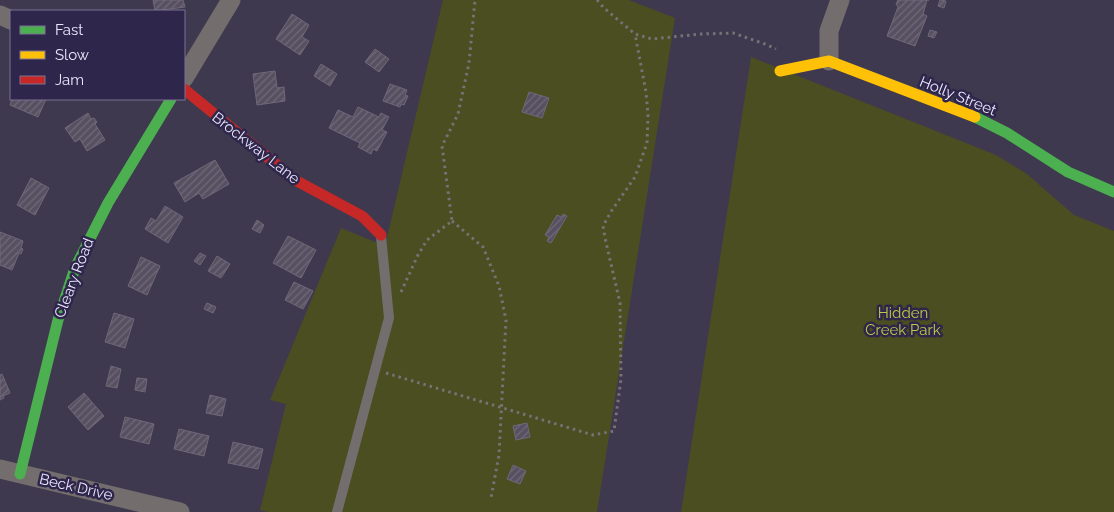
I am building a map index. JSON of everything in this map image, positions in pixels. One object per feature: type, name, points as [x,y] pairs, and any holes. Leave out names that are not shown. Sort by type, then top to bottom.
[{"type":"street","points":[[185,76],[231,0]]},
{"type":"street","points":[[780,70],[829,61],[829,31],[840,0]]},
{"type":"street","name":"Holly Street","points":[[829,61],[981,120],[1007,133],[1068,172],[1114,192]]},
{"type":"street","name":"Brockway Lane","points":[[185,90],[295,180],[362,216],[381,235]]},
{"type":"street","name":"Cleary Road","points":[[20,474],[61,307],[75,269],[94,228],[170,100]]},
{"type":"street","name":"Beck Drive","points":[[0,469],[180,512]]},
{"type":"lane","points":[[337,512],[389,318],[381,235]]},
{"type":"path","points":[[474,0],[467,72],[458,114],[442,146],[452,221],[483,247],[500,286],[506,320],[498,455],[492,498]]},
{"type":"path","points":[[597,0],[635,34],[652,39],[733,33],[765,44],[781,52]]},
{"type":"path","points":[[374,370],[593,435],[614,431],[622,379],[620,303],[604,238],[603,226],[635,177],[647,143],[648,115],[646,92],[635,34]]},
{"type":"path","points":[[389,318],[418,255],[427,240],[452,221]]},
{"type":"green space","points":[[443,0],[629,0],[675,18],[597,512],[268,512],[260,510],[286,404],[270,400],[341,228],[385,246]]},
{"type":"green space","name":"Hidden Creek Park","points":[[751,57],[996,155],[1027,174],[1074,215],[1114,231],[1114,512],[681,512]]},
{"type":"building","points":[[153,0],[183,0],[185,7],[162,10],[155,10]]},
{"type":"building","points":[[898,0],[927,0],[923,14],[927,16],[915,46],[887,36],[898,7],[896,4]]},
{"type":"building","points":[[940,0],[946,1],[944,8],[938,6]]},
{"type":"building","points":[[292,14],[309,25],[302,37],[309,41],[300,55],[276,39]]},
{"type":"building","points":[[930,30],[937,32],[934,38],[928,36]]},
{"type":"building","points":[[375,49],[389,59],[379,72],[365,62]]},
{"type":"building","points":[[321,64],[337,74],[330,86],[314,76]]},
{"type":"building","points":[[275,71],[277,88],[284,87],[285,101],[257,105],[253,74]]},
{"type":"building","points":[[390,84],[407,90],[405,95],[408,96],[404,105],[401,104],[400,107],[383,101]]},
{"type":"building","points":[[529,92],[549,98],[542,118],[522,112]]},
{"type":"building","points":[[12,100],[46,100],[38,117],[10,105]]},
{"type":"building","points":[[358,107],[379,117],[381,113],[389,117],[382,130],[387,132],[377,151],[373,149],[371,154],[358,147],[360,143],[329,128],[338,110],[353,117]]},
{"type":"building","points":[[88,113],[91,119],[94,118],[97,122],[95,124],[105,140],[87,151],[80,139],[75,142],[65,128]]},
{"type":"building","points":[[215,160],[229,184],[203,199],[199,193],[185,202],[174,183]]},
{"type":"building","points":[[31,178],[49,188],[35,215],[17,205]]},
{"type":"building","points":[[165,206],[183,217],[168,243],[145,229],[151,218],[156,221]]},
{"type":"building","points":[[563,214],[567,216],[551,243],[547,241],[549,237],[545,235],[557,215],[561,217]]},
{"type":"building","points":[[257,220],[264,225],[260,233],[252,229]]},
{"type":"building","points":[[0,232],[23,241],[21,248],[23,249],[21,254],[19,253],[12,270],[0,265]]},
{"type":"building","points":[[288,236],[316,250],[301,278],[273,263]]},
{"type":"building","points":[[200,253],[206,256],[200,265],[194,261]]},
{"type":"building","points":[[217,256],[230,264],[221,278],[208,271]]},
{"type":"building","points":[[141,257],[160,266],[147,295],[128,286]]},
{"type":"building","points":[[294,282],[313,291],[303,309],[285,300]]},
{"type":"building","points":[[207,303],[216,307],[213,313],[204,309]]},
{"type":"building","points":[[114,313],[134,319],[125,348],[105,342]]},
{"type":"building","points":[[111,366],[121,369],[117,388],[106,386]]},
{"type":"building","points":[[2,374],[10,393],[3,396],[4,398],[0,400],[0,375]]},
{"type":"building","points":[[137,378],[147,379],[145,392],[135,390]]},
{"type":"building","points":[[84,393],[104,416],[88,430],[68,407]]},
{"type":"building","points":[[210,395],[226,399],[222,416],[206,413]]},
{"type":"building","points":[[125,417],[154,424],[149,444],[120,437]]},
{"type":"building","points":[[527,423],[530,437],[516,440],[513,426]]},
{"type":"building","points":[[179,429],[209,436],[204,456],[174,449]]},
{"type":"building","points":[[233,442],[263,449],[258,469],[228,463]]},
{"type":"building","points":[[513,465],[526,471],[520,484],[507,479]]},
{"type":"traffic: fast","points":[[20,474],[58,320],[75,268],[108,203],[170,100]]},
{"type":"traffic: fast","points":[[975,117],[1007,133],[1068,172],[1114,192]]},
{"type":"traffic: slow","points":[[780,71],[829,61],[975,117]]},
{"type":"traffic: jam","points":[[185,90],[295,180],[362,216],[381,235]]}]
